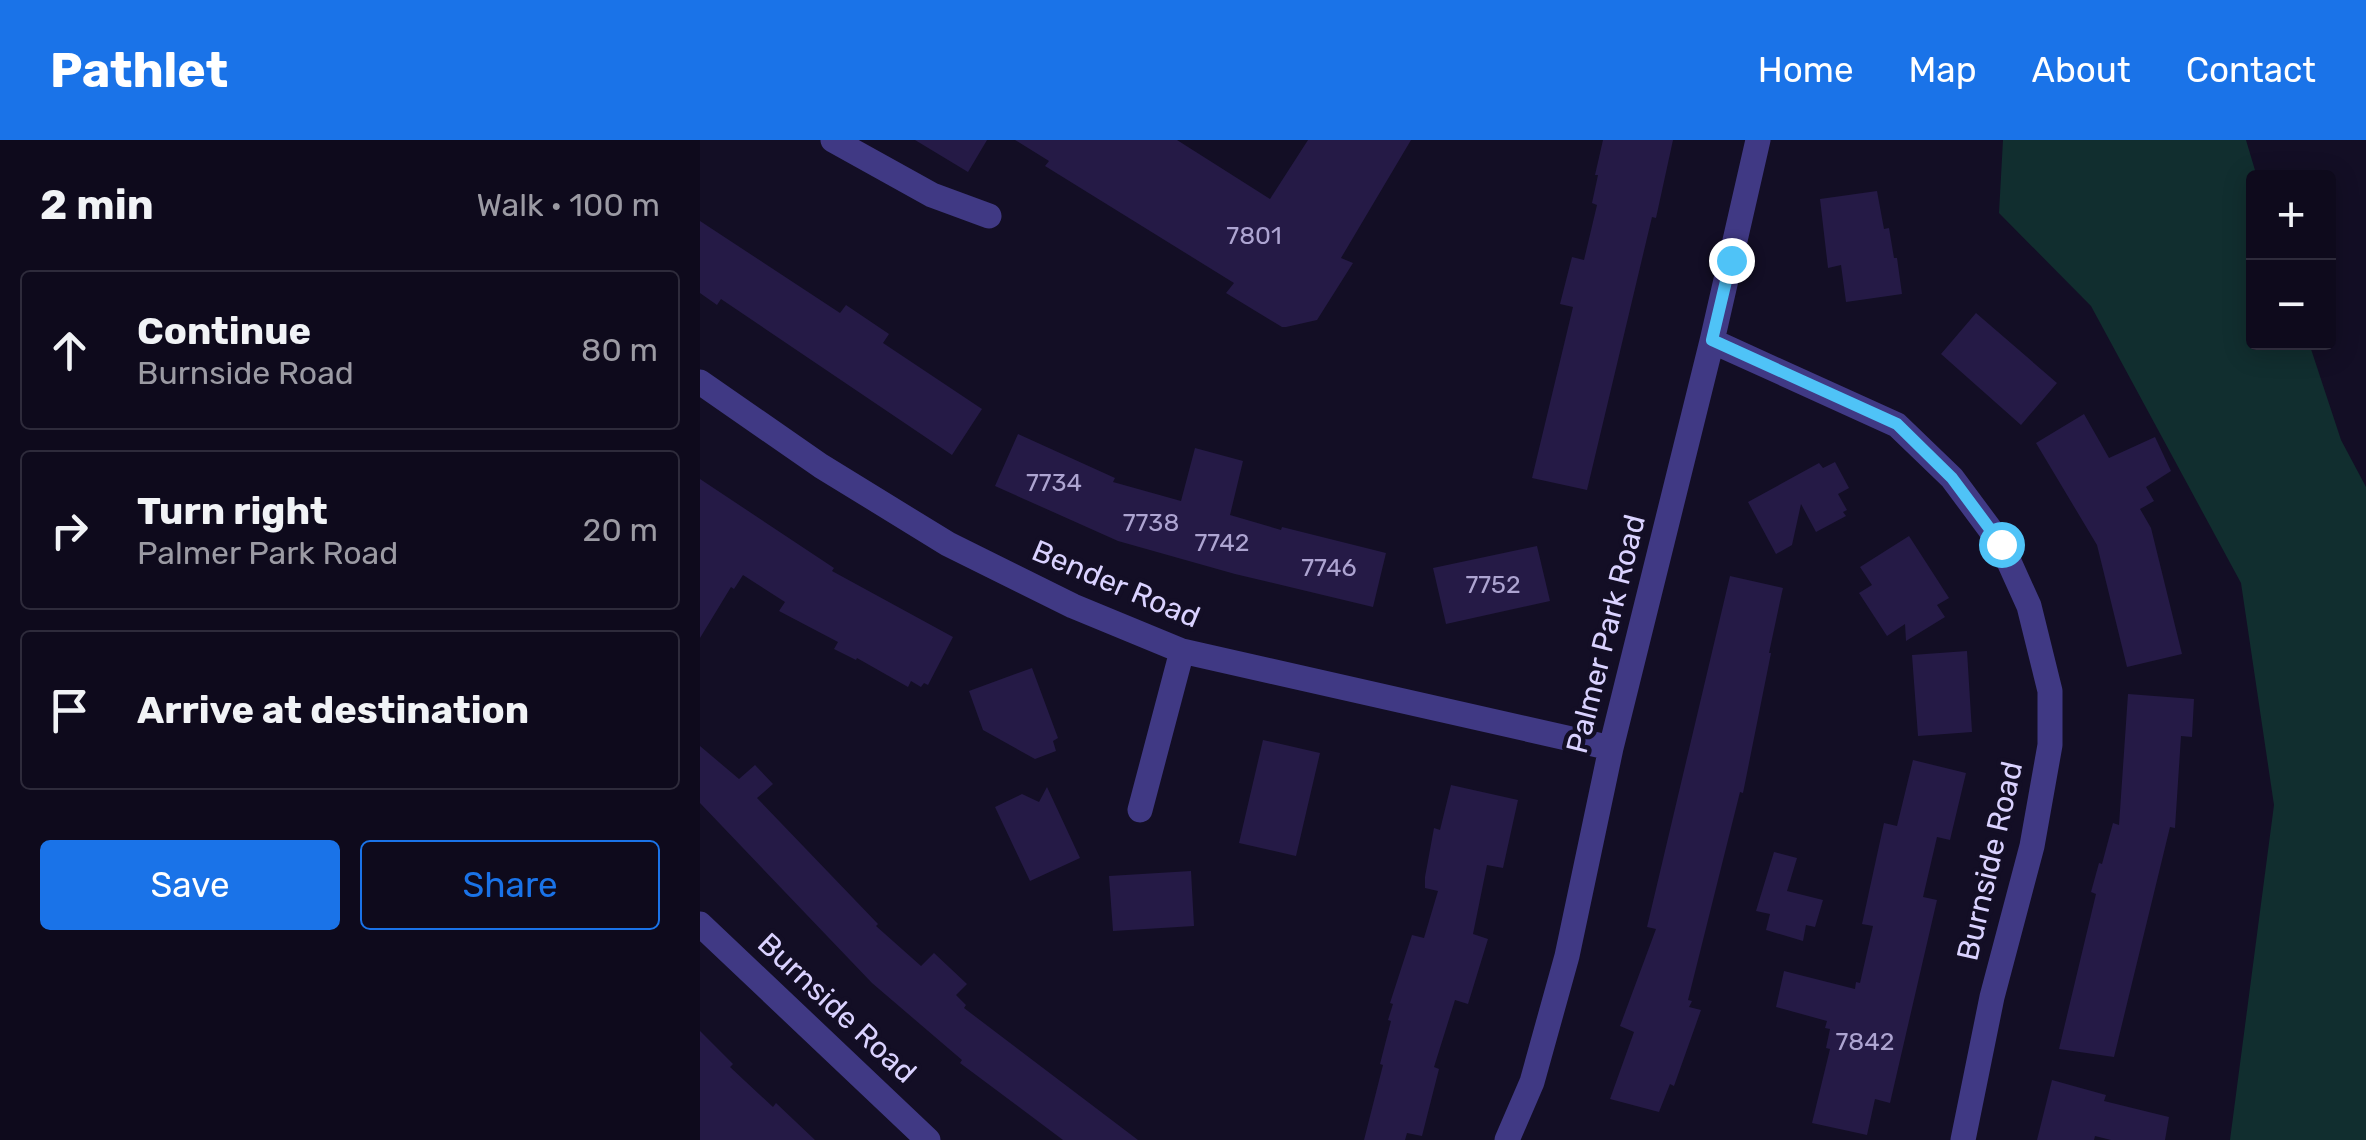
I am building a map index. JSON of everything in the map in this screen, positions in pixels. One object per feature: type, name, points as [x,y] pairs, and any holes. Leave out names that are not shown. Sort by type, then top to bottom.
[{"type":"street","points":[[832,140],[932,195],[989,216]]},
{"type":"street","name":"Palmer Park Road","points":[[1507,1140],[1532,1082],[1566,956],[1610,748],[1758,140]]},
{"type":"street","name":"Burnside Road","points":[[1712,340],[1897,424],[1952,478],[2001,544],[2029,606],[2050,690],[2050,745],[2032,846],[1992,997],[1963,1140]]},
{"type":"street","name":"Bender Road","points":[[700,382],[821,466],[948,544],[1073,606],[1182,651],[1610,748]]},
{"type":"street","points":[[1140,810],[1182,651]]},
{"type":"street","name":"Burnside Road","points":[[700,924],[928,1140]]},
{"type":"green space","points":[[2003,140],[2246,140],[2255,170],[2246,170],[2246,350],[2311,350],[2341,440],[2366,487],[2366,1140],[2230,1140],[2274,805],[2241,583],[2091,306],[1999,213]]},
{"type":"building","points":[[915,140],[987,140],[968,172]]},
{"type":"building","points":[[1015,140],[1177,140],[1270,199],[1308,140],[1411,140],[1341,258],[1353,263],[1317,320],[1282,327],[1226,293],[1234,283],[1045,166],[1049,161]]},
{"type":"building","points":[[1603,140],[1673,140],[1587,490],[1532,478],[1573,307],[1560,304],[1572,257],[1584,260],[1597,205],[1592,203]]},
{"type":"building","points":[[1877,191],[1884,229],[1889,228],[1897,258],[1902,294],[1846,302],[1841,265],[1828,268],[1820,199]]},
{"type":"building","points":[[700,221],[840,313],[846,305],[889,334],[883,343],[982,409],[952,455],[721,299],[717,305],[700,293]]},
{"type":"building","points":[[1976,313],[2057,383],[2021,425],[1941,354]]},
{"type":"building","points":[[2084,414],[2109,458],[2155,437],[2171,471],[2146,487],[2154,501],[2140,509],[2151,528],[2182,654],[2127,667],[2097,545],[2036,443]]},
{"type":"building","points":[[1018,434],[1115,478],[1113,482],[1181,501],[1195,448],[1243,461],[1230,515],[1386,553],[1373,607],[1118,541],[995,486]]},
{"type":"building","points":[[1835,462],[1849,488],[1838,494],[1846,516],[1816,532],[1801,504],[1792,545],[1776,554],[1748,502],[1819,463],[1823,468]]},
{"type":"building","points":[[700,479],[834,568],[832,571],[953,637],[928,685],[924,683],[921,687],[911,681],[908,687],[834,649],[838,642],[779,611],[785,602],[743,575],[734,589],[731,587],[700,638]]},
{"type":"building","points":[[1909,536],[1949,598],[1937,605],[1945,617],[1906,641],[1905,624],[1887,636],[1859,593],[1872,585],[1860,567]]},
{"type":"building","points":[[1537,546],[1550,601],[1446,624],[1433,568]]},
{"type":"building","points":[[1730,576],[1783,588],[1743,793],[1740,792],[1688,1000],[1692,1001],[1689,1007],[1701,1010],[1674,1086],[1670,1084],[1659,1112],[1610,1099],[1634,1032],[1620,1026],[1656,929],[1647,927]]},
{"type":"building","points":[[1967,651],[1972,732],[1918,736],[1912,655]]},
{"type":"building","points":[[1032,668],[1058,738],[1053,741],[1056,751],[1035,759],[983,730],[969,691]]},
{"type":"building","points":[[2128,694],[2194,699],[2192,737],[2181,736],[2175,828],[2170,827],[2114,1057],[2059,1049],[2096,894],[2091,892],[2113,823],[2119,825]]},
{"type":"building","points":[[1263,740],[1320,753],[1296,856],[1239,843]]},
{"type":"building","points":[[700,746],[739,779],[755,765],[773,784],[757,798],[876,926],[921,966],[934,953],[967,984],[956,995],[966,1005],[964,1008],[1138,1140],[1063,1140],[960,1063],[962,1060],[872,983],[700,803]]},
{"type":"building","points":[[1913,760],[1966,773],[1950,840],[1937,837],[1923,897],[1937,900],[1890,1103],[1875,1099],[1867,1135],[1812,1123],[1830,1049],[1826,1048],[1830,1029],[1825,1028],[1827,1021],[1776,1007],[1784,971],[1855,989],[1856,982],[1860,983],[1873,926],[1862,924],[1884,823],[1897,826]]},
{"type":"building","points":[[1451,785],[1518,800],[1503,868],[1487,865],[1473,934],[1488,939],[1468,1004],[1455,1000],[1434,1067],[1439,1069],[1422,1136],[1407,1133],[1405,1140],[1364,1140],[1383,1065],[1380,1064],[1393,1004],[1390,1003],[1412,935],[1424,938],[1438,891],[1425,888],[1425,877],[1434,828],[1440,830]]},
{"type":"building","points":[[1047,787],[1080,858],[1030,881],[995,807],[1022,794],[1039,802]]},
{"type":"building","points":[[1774,852],[1797,858],[1787,891],[1823,900],[1815,927],[1806,925],[1803,941],[1766,930],[1770,914],[1756,911]]},
{"type":"building","points":[[1191,871],[1194,926],[1113,931],[1109,876]]},
{"type":"building","points":[[700,1031],[733,1064],[730,1067],[815,1140],[700,1140]]},
{"type":"building","points":[[2052,1080],[2106,1095],[2104,1101],[2169,1117],[2165,1140],[2111,1140],[2095,1136],[2094,1140],[2037,1140]]},
{"type":"route","points":[[1731,260],[1712,340],[1897,424],[1952,478],[2001,544]]}]
